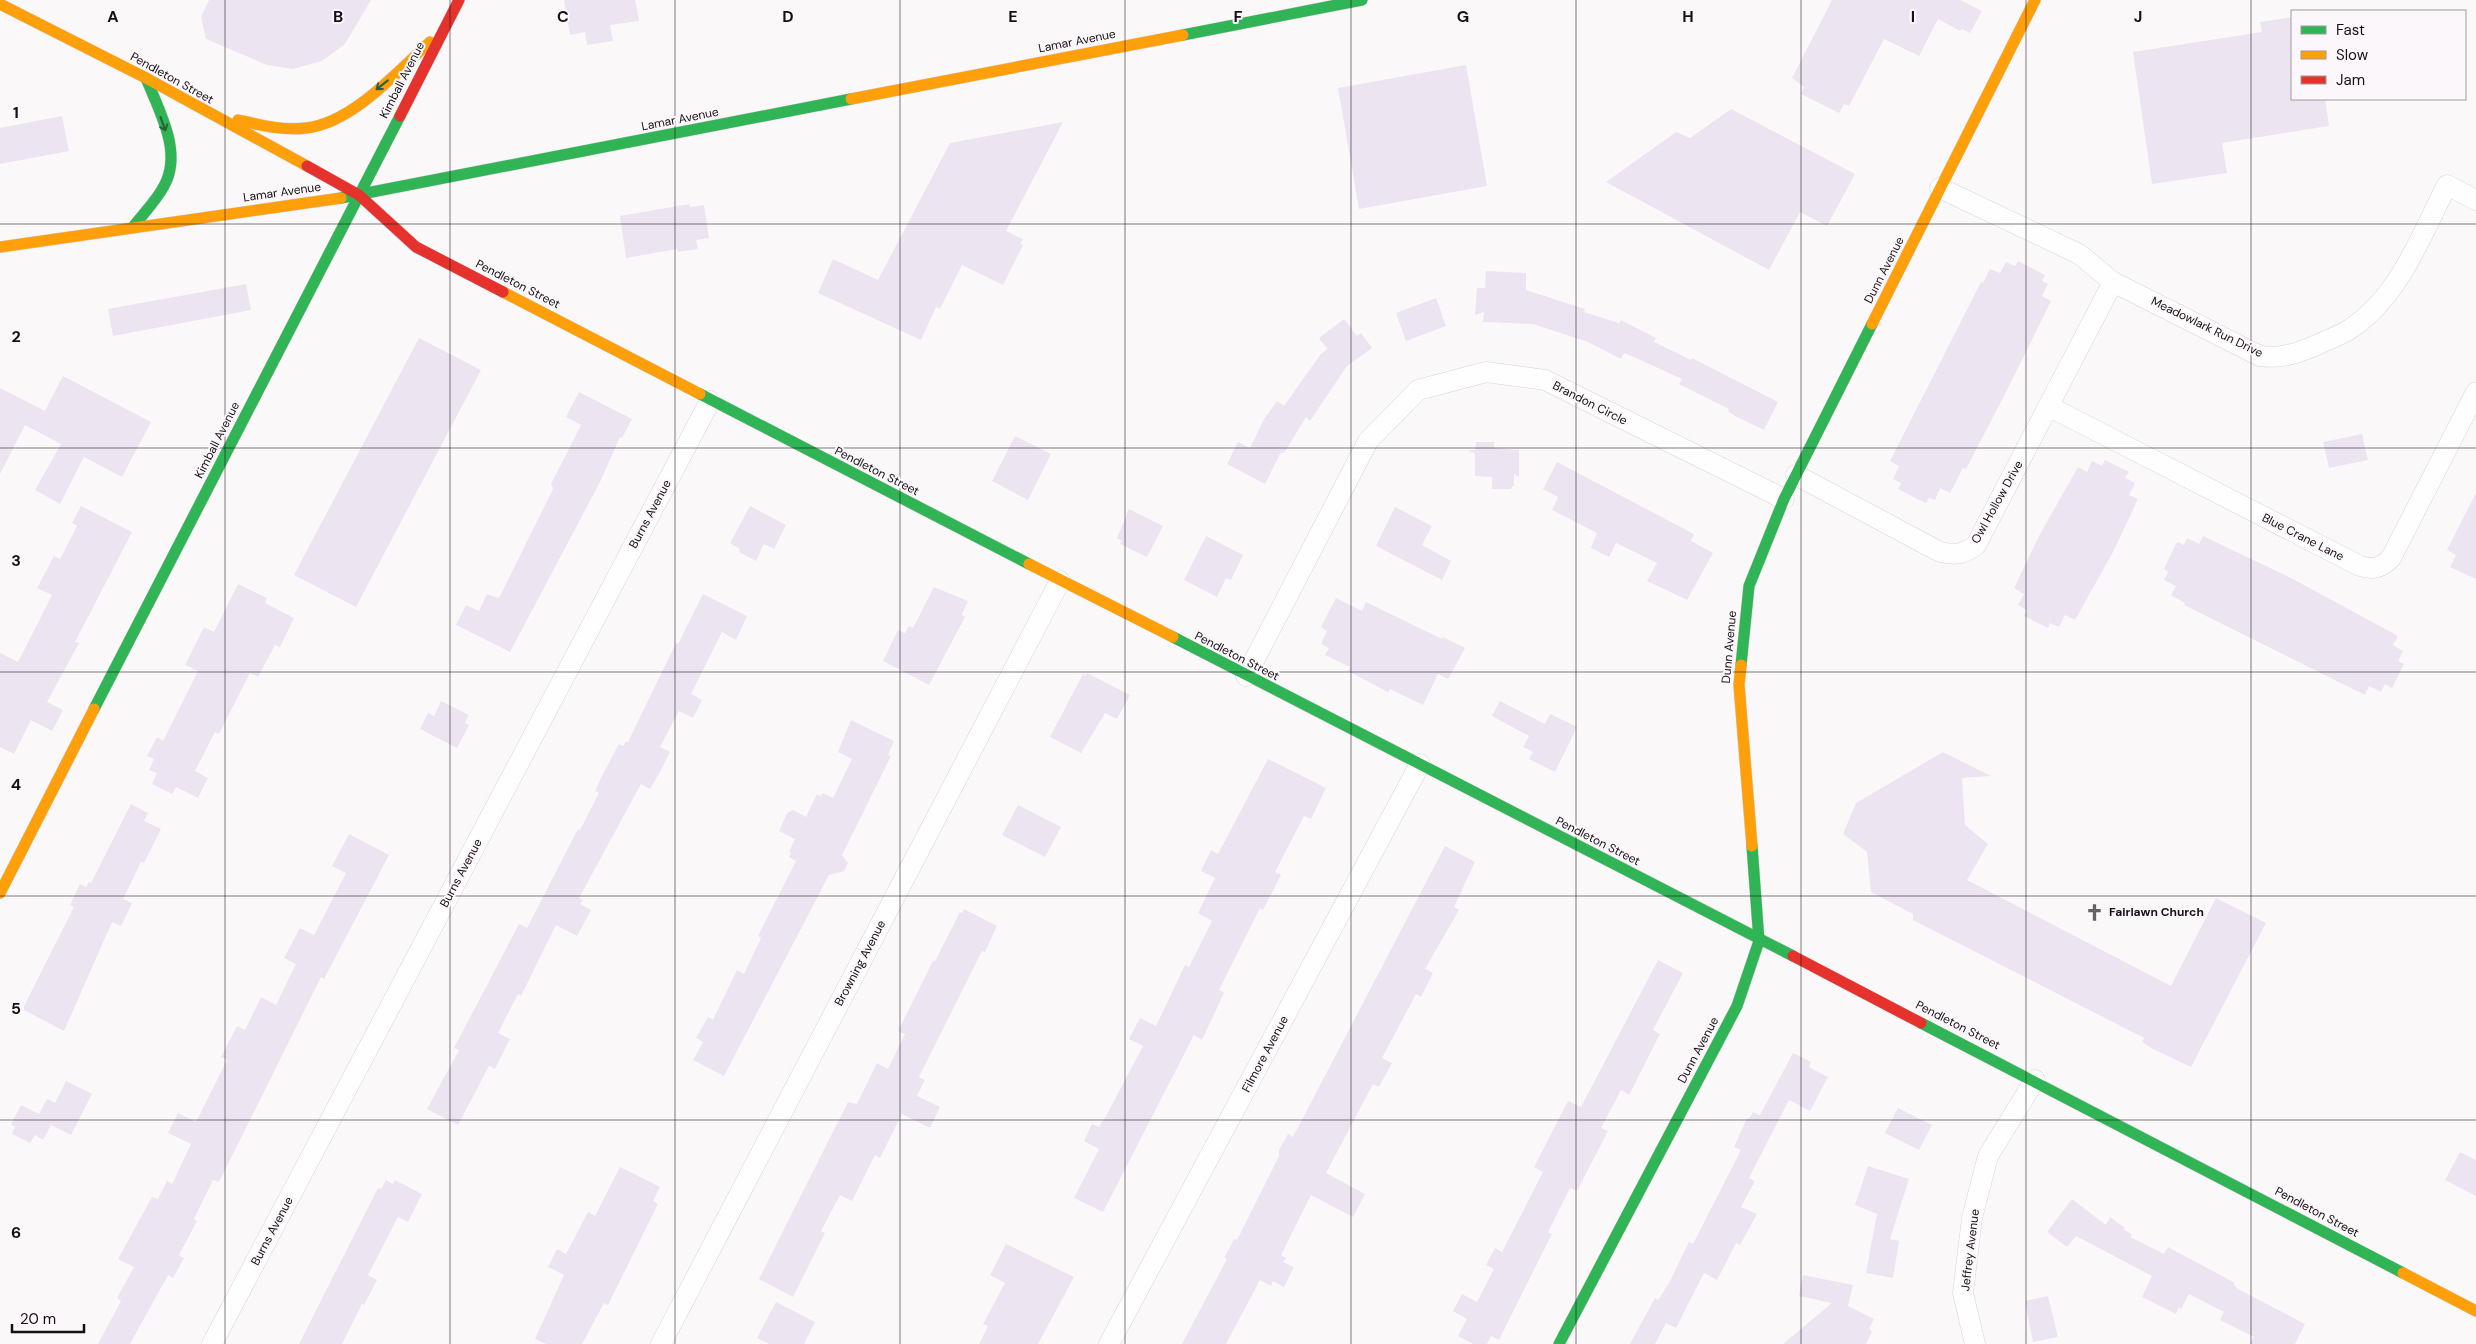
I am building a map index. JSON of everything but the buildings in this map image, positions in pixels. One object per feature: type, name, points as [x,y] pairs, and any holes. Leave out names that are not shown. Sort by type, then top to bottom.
[{"type":"main road","name":"Kimball Avenue","points":[[0,893],[459,0]]},
{"type":"main road","name":"Lamar Avenue","points":[[0,247],[359,195],[1362,0]]},
{"type":"main road","name":"Dunn Avenue","points":[[1559,1344],[1737,1006],[1759,941],[1739,685],[1749,586],[1796,475],[2035,0]]},
{"type":"main road","name":"Pendleton Street","points":[[0,4],[146,78],[359,195],[416,248],[1060,581],[1420,764],[1759,941],[2035,1080],[2476,1311]]},
{"type":"main road","points":[[213,116],[283,129],[315,127],[341,116],[389,79],[444,29]]},
{"type":"main road","points":[[133,227],[164,185],[172,163],[169,142],[146,78]]},
{"type":"street","name":"Meadowlark Run Drive","points":[[1940,188],[2079,254],[2113,282],[2260,356],[2277,358],[2297,354],[2349,330],[2384,298],[2399,278],[2447,185],[2476,200]]},
{"type":"street","name":"Owl Hollow Drive","points":[[1796,475],[1940,552],[1955,555],[1966,552],[1976,545],[2113,282]]},
{"type":"street","name":"Brandon Circle","points":[[1246,676],[1368,440],[1418,390],[1486,372],[1544,380],[1784,500]]},
{"type":"street","name":"Blue Crane Lane","points":[[2048,406],[2360,566],[2372,570],[2383,566],[2390,558],[2476,392]]},
{"type":"street","name":"Burns Avenue","points":[[212,1344],[710,401]]},
{"type":"street","name":"Browning Avenue","points":[[661,1344],[1060,581]]},
{"type":"street","name":"Filmore Avenue","points":[[1109,1344],[1420,764]]},
{"type":"street","name":"Jeffrey Avenue","points":[[1975,1344],[1963,1293],[1972,1218],[1988,1156],[2035,1080]]},
{"type":"traffic: fast","points":[[1183,35],[1362,0]]},
{"type":"traffic: fast","points":[[133,227],[164,186],[169,173],[171,159],[167,132],[146,78]]},
{"type":"traffic: fast","points":[[341,198],[851,99]]},
{"type":"traffic: fast","points":[[94,709],[400,116]]},
{"type":"traffic: fast","points":[[1741,665],[1749,586],[1784,499],[1872,324]]},
{"type":"traffic: fast","points":[[700,394],[1029,564]]},
{"type":"traffic: fast","points":[[1173,637],[1793,956]]},
{"type":"traffic: fast","points":[[1559,1344],[1737,1006],[1759,941],[1752,846]]},
{"type":"traffic: fast","points":[[1921,1023],[2403,1273]]},
{"type":"traffic: slow","points":[[1872,324],[2035,0]]},
{"type":"traffic: slow","points":[[0,4],[146,78],[307,166]]},
{"type":"traffic: slow","points":[[851,99],[1183,35]]},
{"type":"traffic: slow","points":[[238,120],[289,129],[323,124],[357,107],[430,42]]},
{"type":"traffic: slow","points":[[0,247],[341,198]]},
{"type":"traffic: slow","points":[[503,292],[700,394]]},
{"type":"traffic: slow","points":[[1029,564],[1173,637]]},
{"type":"traffic: slow","points":[[1741,665],[1739,685],[1752,846]]},
{"type":"traffic: slow","points":[[0,893],[94,709]]},
{"type":"traffic: slow","points":[[2403,1273],[2476,1311]]},
{"type":"traffic: jam","points":[[400,116],[459,0]]},
{"type":"traffic: jam","points":[[307,166],[359,195],[416,247],[503,292]]},
{"type":"traffic: jam","points":[[1793,956],[1921,1023]]},
{"type":"place","name":"Fairlawn Church","points":[[2095,912]]}]
